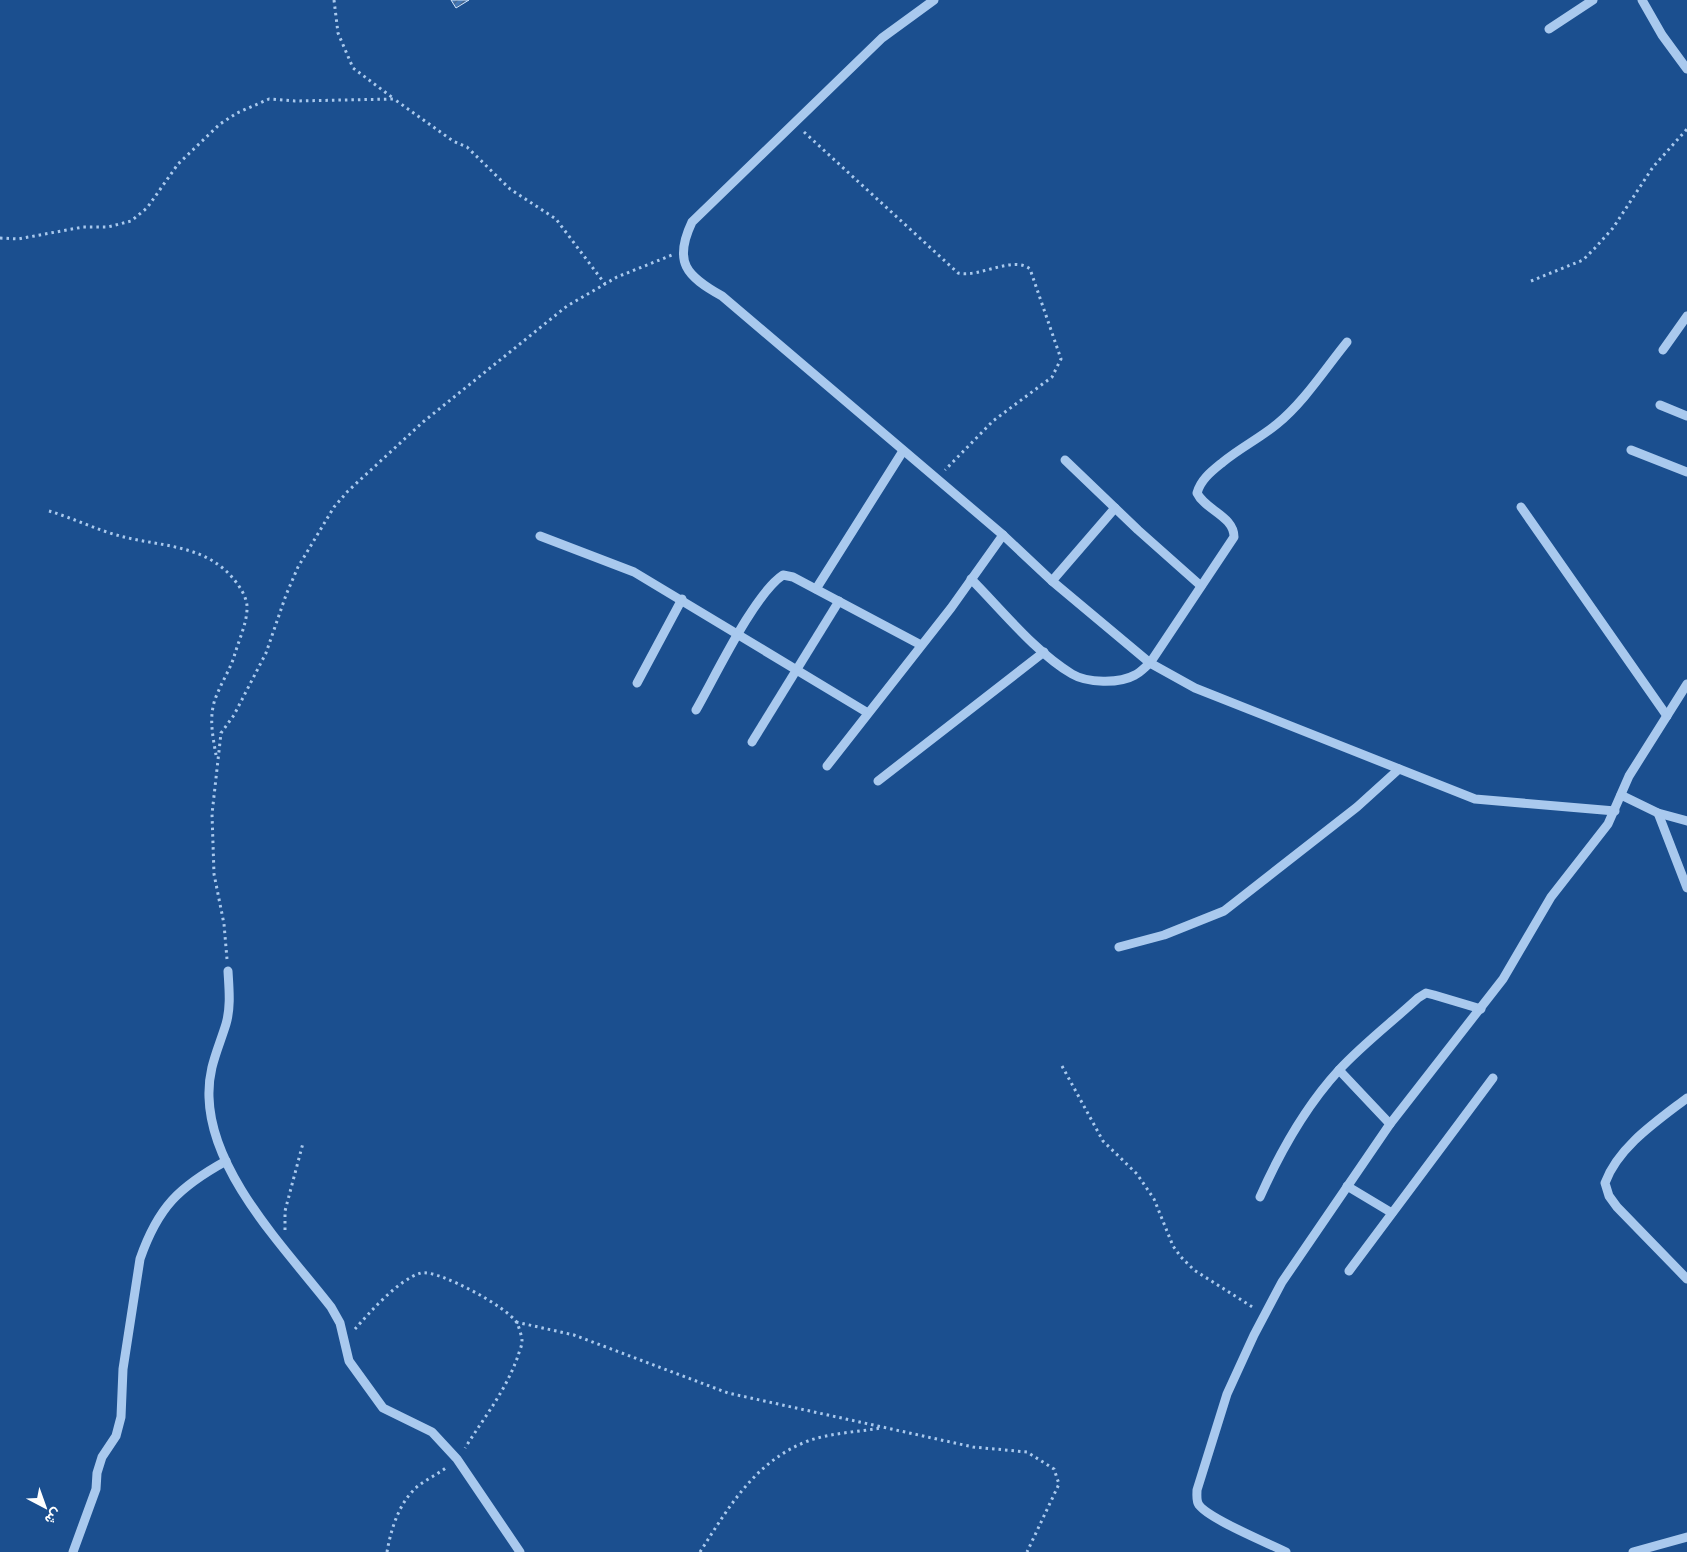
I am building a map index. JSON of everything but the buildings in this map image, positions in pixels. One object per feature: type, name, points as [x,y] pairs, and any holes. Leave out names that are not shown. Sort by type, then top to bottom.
[{"type":"street","points":[[934,0],[882,38],[793,122],[692,222],[682,250],[688,268],[700,283],[722,296],[903,452],[1003,535],[1052,581],[1150,663],[1195,688],[1475,799],[1615,811]]},
{"type":"street","points":[[1549,29],[1593,0]]},
{"type":"street","points":[[1642,0],[1662,35],[1687,69]]},
{"type":"street","points":[[1663,350],[1687,316]]},
{"type":"street","points":[[971,579],[1044,652],[1073,674],[1091,680],[1122,679],[1134,676],[1150,663],[1234,538],[1234,532],[1225,519],[1200,501],[1197,493],[1199,485],[1207,475],[1229,457],[1277,424],[1290,412],[1347,342]]},
{"type":"street","points":[[1660,405],[1687,416]]},
{"type":"street","points":[[1630,450],[1687,472]]},
{"type":"street","points":[[816,589],[903,452]]},
{"type":"street","points":[[1065,460],[1201,586]]},
{"type":"street","points":[[1521,507],[1667,716]]},
{"type":"street","points":[[1052,581],[1115,508]]},
{"type":"street","points":[[828,766],[1003,535]]},
{"type":"street","points":[[540,536],[615,563],[682,599],[868,713]]},
{"type":"street","points":[[696,710],[739,634],[767,590],[783,575],[793,577],[921,645]]},
{"type":"street","points":[[638,683],[682,599]]},
{"type":"street","points":[[752,742],[839,601]]},
{"type":"street","points":[[878,781],[1044,652]]},
{"type":"street","points":[[1283,1551],[1212,1514],[1200,1506],[1197,1500],[1197,1490],[1227,1394],[1282,1282],[1390,1124],[1481,1009],[1523,948],[1551,897],[1595,842],[1615,811],[1629,776],[1687,684]]},
{"type":"street","points":[[1119,947],[1164,935],[1224,911],[1357,806],[1399,769]]},
{"type":"street","points":[[1621,795],[1658,813],[1687,821]]},
{"type":"street","points":[[1658,813],[1687,888]]},
{"type":"street","points":[[228,971],[229,1006],[226,1024],[214,1055],[209,1098],[220,1148],[242,1193],[331,1306],[340,1322],[349,1361],[383,1408],[432,1432],[457,1459],[520,1552]]},
{"type":"street","points":[[1260,1197],[1294,1131],[1315,1099],[1339,1070],[1418,998],[1426,993],[1481,1009]]},
{"type":"street","points":[[1339,1070],[1390,1124]]},
{"type":"street","points":[[1349,1271],[1493,1078]]},
{"type":"street","points":[[1687,1098],[1650,1126],[1617,1161],[1604,1183],[1609,1196],[1617,1207],[1687,1279]]},
{"type":"street","points":[[73,1552],[96,1488],[97,1473],[102,1457],[116,1436],[121,1417],[122,1369],[140,1259],[145,1244],[155,1224],[176,1194],[199,1176],[226,1161]]},
{"type":"street","points":[[1347,1186],[1392,1213]]},
{"type":"street","points":[[1633,1552],[1687,1537]]},
{"type":"path","points":[[334,0],[338,33],[353,68],[453,141],[467,147],[510,189],[556,219],[605,284]]},
{"type":"path","points":[[0,238],[18,240],[83,227],[108,228],[131,221],[147,208],[178,164],[220,124],[237,113],[269,99],[284,98],[295,101],[394,99]]},
{"type":"path","points":[[793,122],[958,273],[975,274],[1017,263],[1030,269],[1061,359],[1052,377],[993,420],[936,479]]},
{"type":"path","points":[[1531,280],[1583,260],[1613,228],[1653,166],[1687,129]]},
{"type":"path","points":[[228,971],[224,924],[214,864],[212,814],[221,733],[234,715],[266,653],[286,595],[298,568],[334,507],[348,491],[423,422],[567,306],[605,284],[682,250]]},
{"type":"path","points":[[49,511],[123,537],[168,544],[198,552],[217,563],[230,574],[242,592],[247,609],[232,663],[217,693],[211,712],[211,728],[217,757]]},
{"type":"path","points":[[1062,1066],[1103,1141],[1136,1174],[1154,1199],[1173,1246],[1181,1257],[1194,1270],[1264,1316]]},
{"type":"path","points":[[285,1248],[285,1211],[303,1143]]},
{"type":"path","points":[[344,1341],[374,1307],[404,1283],[422,1273],[432,1272],[448,1278],[494,1304],[516,1322],[574,1334],[728,1393],[973,1447],[1027,1452],[1051,1465],[1057,1473],[1059,1484],[1026,1552]]},
{"type":"path","points":[[387,1552],[395,1520],[413,1491],[457,1459],[504,1391],[522,1342],[516,1322]]},
{"type":"path","points":[[700,1552],[742,1489],[771,1462],[787,1451],[810,1441],[882,1428]]}]
